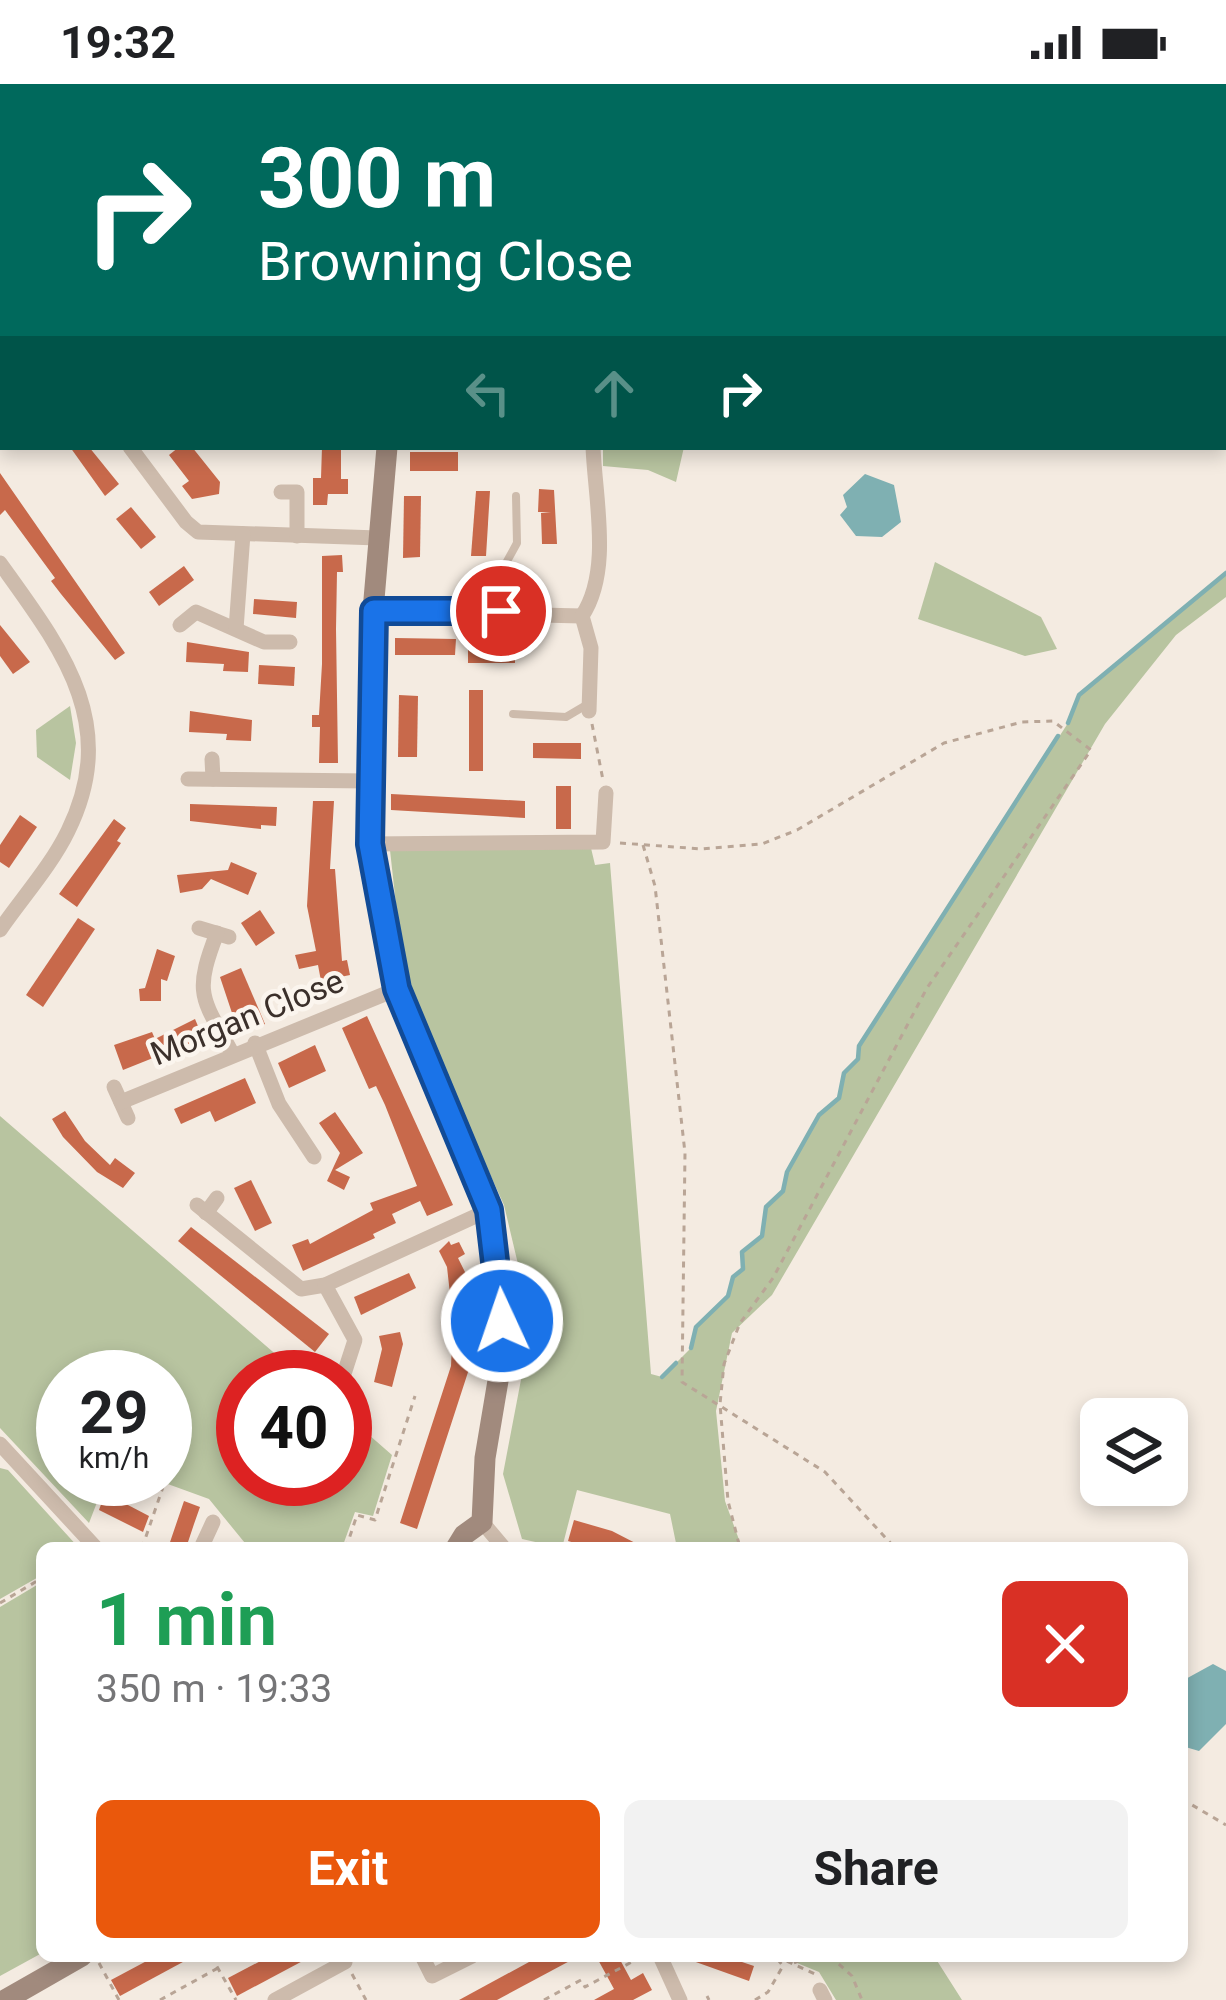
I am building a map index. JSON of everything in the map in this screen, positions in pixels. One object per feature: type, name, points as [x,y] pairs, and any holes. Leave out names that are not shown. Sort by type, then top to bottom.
[{"type":"street","points":[[132,450],[185,522],[198,532],[378,538]]},
{"type":"street","points":[[387,450],[374,611],[370,844],[397,989],[489,1210],[501,1284],[502,1357],[485,1458],[482,1522],[499,1542]]},
{"type":"street","points":[[589,707],[591,648],[582,616],[594,598],[598,576],[593,450]]},
{"type":"street","points":[[292,488],[297,536]]},
{"type":"street","points":[[236,629],[244,534]]},
{"type":"street","points":[[0,930],[67,835],[87,768],[87,726],[80,688],[64,653],[3,573]]},
{"type":"street","points":[[374,611],[582,616]]},
{"type":"street","points":[[180,625],[196,612],[265,642],[290,642]]},
{"type":"street","points":[[212,759],[213,779]]},
{"type":"street","points":[[188,778],[369,781]]},
{"type":"street","points":[[370,844],[603,842],[606,793]]},
{"type":"street","points":[[199,928],[223,935],[200,989],[232,1053]]},
{"type":"street","name":"Morgan Close","points":[[121,1102],[255,1043],[397,989]]},
{"type":"street","points":[[255,1043],[303,1151]]},
{"type":"street","points":[[217,1198],[201,1209],[302,1289],[325,1285],[489,1210]]},
{"type":"street","points":[[325,1285],[355,1340],[350,1350]]},
{"type":"street","points":[[0,1444],[90,1542]]},
{"type":"street","points":[[204,1542],[213,1522]]},
{"type":"street","points":[[459,1542],[482,1522]]},
{"type":"street","points":[[20,1997],[73,1962]]},
{"type":"street","points":[[274,2000],[339,1962]]},
{"type":"street","points":[[425,1962],[432,1976],[460,1962]]},
{"type":"street","points":[[663,1962],[680,2000]]},
{"type":"lane","points":[[501,611],[499,576],[517,543],[516,496]]},
{"type":"lane","points":[[513,714],[566,717],[589,707]]},
{"type":"path","points":[[589,707],[606,793]]},
{"type":"path","points":[[603,842],[718,849],[762,844],[831,811],[909,761],[983,730],[1053,721],[1090,750],[927,988],[773,1278],[740,1323],[724,1364],[719,1404],[728,1502],[738,1542]]},
{"type":"path","points":[[644,845],[655,886],[685,1153],[682,1382],[825,1472],[889,1542]]},
{"type":"path","points":[[348,1542],[357,1515],[375,1520],[415,1396]]},
{"type":"path","points":[[144,1542],[156,1506]]},
{"type":"path","points":[[0,1603],[36,1582]]},
{"type":"path","points":[[1188,1803],[1226,1826]]},
{"type":"path","points":[[98,1962],[119,2000]]},
{"type":"path","points":[[215,1962],[236,2000]]},
{"type":"path","points":[[346,1962],[366,2000]]},
{"type":"path","points":[[544,2000],[581,1980],[585,1987],[632,1962]]},
{"type":"path","points":[[755,2000],[768,1992],[783,1966],[780,1962]]},
{"type":"path","points":[[789,1962],[818,1975],[824,1983],[822,1995]]},
{"type":"path","points":[[793,1964],[797,1962]]},
{"type":"path","points":[[837,1962],[852,1976],[862,2000]]},
{"type":"path","points":[[160,2000],[218,1968]]},
{"type":"green space","points":[[603,450],[683,450],[676,482],[648,470],[603,466]]},
{"type":"green space","points":[[935,562],[1041,617],[1057,649],[1025,656],[918,619]]},
{"type":"green space","points":[[1226,573],[1226,597],[1176,635],[1105,724],[772,1295],[732,1333],[716,1411],[725,1501],[740,1542],[676,1542],[670,1514],[577,1490],[564,1542],[522,1539],[503,1474],[524,1364],[522,1281],[504,1205],[405,987],[390,850],[591,848],[595,865],[610,863],[651,1374],[662,1377],[692,1347],[696,1327],[727,1296],[733,1277],[743,1268],[742,1252],[762,1236],[766,1207],[783,1191],[787,1172],[819,1115],[839,1098],[844,1073],[858,1059],[859,1046],[1068,723],[1079,695]]},
{"type":"green space","points":[[70,706],[76,743],[70,780],[37,757],[36,730]]},
{"type":"green space","points":[[0,1116],[271,1350],[216,1350],[216,1506],[372,1506],[372,1438],[392,1455],[373,1516],[355,1512],[344,1542],[244,1542],[209,1499],[192,1493],[192,1350],[36,1350],[36,1466],[0,1428]]},
{"type":"green space","points":[[0,1468],[8,1470],[74,1542],[36,1542],[36,1578],[0,1599]]},
{"type":"green space","points":[[73,1506],[96,1506],[89,1523]]},
{"type":"green space","points":[[36,1586],[36,1956],[0,1976],[0,1607]]},
{"type":"green space","points":[[795,1962],[938,1962],[962,2000],[836,2000],[819,1972]]},
{"type":"water","points":[[865,474],[894,485],[901,522],[882,537],[856,536],[840,515],[847,507],[843,495]]},
{"type":"water","points":[[1213,1664],[1226,1671],[1226,1724],[1199,1751],[1188,1748],[1188,1678]]},
{"type":"building","points":[[72,450],[91,450],[119,484],[105,496]]},
{"type":"building","points":[[175,450],[194,450],[220,482],[219,494],[192,499],[182,486],[189,481],[169,455]]},
{"type":"building","points":[[322,450],[341,450],[341,479],[348,479],[348,494],[328,494],[327,505],[313,505],[313,478],[321,478]]},
{"type":"building","points":[[410,452],[458,452],[458,471],[410,471]]},
{"type":"building","points":[[0,473],[125,653],[115,660],[51,581],[55,578],[5,510],[0,515]]},
{"type":"building","points":[[539,489],[554,490],[557,544],[542,544],[541,513],[551,512],[538,512]]},
{"type":"building","points":[[476,491],[490,491],[486,556],[471,556]]},
{"type":"building","points":[[404,496],[421,496],[420,557],[403,558]]},
{"type":"building","points":[[131,507],[156,537],[141,549],[116,519]]},
{"type":"building","points":[[342,555],[343,572],[337,572],[338,763],[319,763],[320,727],[312,727],[312,715],[319,715],[322,556]]},
{"type":"building","points":[[184,566],[194,580],[159,606],[149,592]]},
{"type":"building","points":[[254,599],[297,602],[296,618],[253,614]]},
{"type":"building","points":[[0,625],[30,662],[13,674],[0,656]]},
{"type":"building","points":[[395,638],[456,639],[455,655],[395,655]]},
{"type":"building","points":[[187,642],[249,652],[248,672],[223,671],[224,664],[186,662]]},
{"type":"building","points":[[468,646],[515,646],[515,663],[468,663]]},
{"type":"building","points":[[259,665],[295,667],[294,686],[258,684]]},
{"type":"building","points":[[469,690],[483,690],[483,771],[469,771]]},
{"type":"building","points":[[399,695],[418,696],[417,757],[398,757]]},
{"type":"building","points":[[190,711],[252,720],[251,741],[189,732]]},
{"type":"building","points":[[533,743],[581,743],[581,759],[533,758]]},
{"type":"building","points":[[556,786],[571,786],[571,829],[556,829]]},
{"type":"building","points":[[391,794],[525,801],[525,818],[391,810]]},
{"type":"building","points":[[313,801],[334,801],[330,869],[335,869],[342,961],[347,960],[350,975],[321,981],[318,965],[299,969],[295,955],[316,951],[307,906]]},
{"type":"building","points":[[190,804],[277,807],[276,826],[261,825],[261,829],[190,821]]},
{"type":"building","points":[[20,815],[37,827],[9,868],[0,862],[0,845]]},
{"type":"building","points":[[114,819],[126,828],[117,841],[121,843],[77,907],[59,894]]},
{"type":"building","points":[[231,862],[257,873],[248,895],[211,879],[202,889],[180,893],[177,875],[228,870]]},
{"type":"building","points":[[260,910],[275,933],[256,946],[241,923]]},
{"type":"building","points":[[78,918],[95,929],[43,1007],[26,995]]},
{"type":"building","points":[[157,949],[175,956],[167,981],[161,979],[161,1001],[140,1001],[139,989],[145,988]]},
{"type":"building","points":[[241,968],[265,1024],[239,1034],[220,977]]},
{"type":"building","points":[[367,1016],[453,1205],[427,1216],[420,1201],[392,1214],[396,1223],[373,1234],[375,1238],[303,1271],[292,1245],[308,1239],[310,1244],[373,1210],[370,1203],[417,1186],[376,1086],[369,1089],[342,1028]]},
{"type":"building","points":[[195,1019],[203,1038],[123,1070],[114,1045],[152,1032],[155,1039]]},
{"type":"building","points":[[315,1045],[326,1071],[289,1088],[278,1063]]},
{"type":"building","points":[[245,1078],[256,1103],[215,1122],[210,1111],[181,1124],[174,1109]]},
{"type":"building","points":[[65,1111],[85,1141],[110,1165],[115,1158],[135,1173],[123,1188],[97,1172],[63,1137],[52,1119]]},
{"type":"building","points":[[335,1112],[363,1153],[335,1170],[350,1177],[344,1190],[327,1181],[340,1153],[319,1123]]},
{"type":"building","points":[[251,1180],[272,1223],[255,1231],[234,1188]]},
{"type":"building","points":[[191,1227],[329,1334],[313,1350],[178,1241]]},
{"type":"building","points":[[449,1241],[451,1245],[459,1242],[465,1254],[458,1258],[469,1280],[470,1366],[417,1529],[400,1523],[451,1366],[453,1321],[447,1267],[439,1251]]},
{"type":"building","points":[[409,1273],[416,1288],[361,1315],[354,1297]]},
{"type":"building","points":[[400,1332],[403,1344],[392,1387],[374,1382],[382,1349],[379,1336]]},
{"type":"building","points":[[192,1504],[200,1507],[188,1542],[170,1542],[182,1506]]},
{"type":"building","points":[[100,1506],[130,1506],[149,1516],[143,1532],[99,1510]]},
{"type":"building","points":[[574,1520],[633,1542],[571,1542]]},
{"type":"building","points":[[145,1962],[183,1962],[120,1996],[111,1980]]},
{"type":"building","points":[[259,1962],[301,1962],[237,1996],[228,1978]]},
{"type":"building","points":[[529,1962],[568,1962],[497,2000],[459,2000]]},
{"type":"building","points":[[599,1962],[621,1962],[631,1980],[643,1973],[652,1990],[633,2000],[594,2000],[614,1989]]},
{"type":"building","points":[[696,1962],[754,1966],[749,1981]]},
{"type":"waterway","points":[[1068,723],[1079,695],[1226,573]]},
{"type":"waterway","points":[[691,1348],[696,1327],[728,1296],[733,1277],[743,1269],[742,1252],[762,1236],[766,1207],[783,1191],[787,1172],[819,1115],[839,1098],[844,1073],[858,1059],[859,1046],[1058,736]]},
{"type":"waterway","points":[[662,1377],[676,1363]]},
{"type":"route","points":[[501,611],[374,611],[369,781],[370,844],[397,989],[489,1210],[502,1321]]}]
